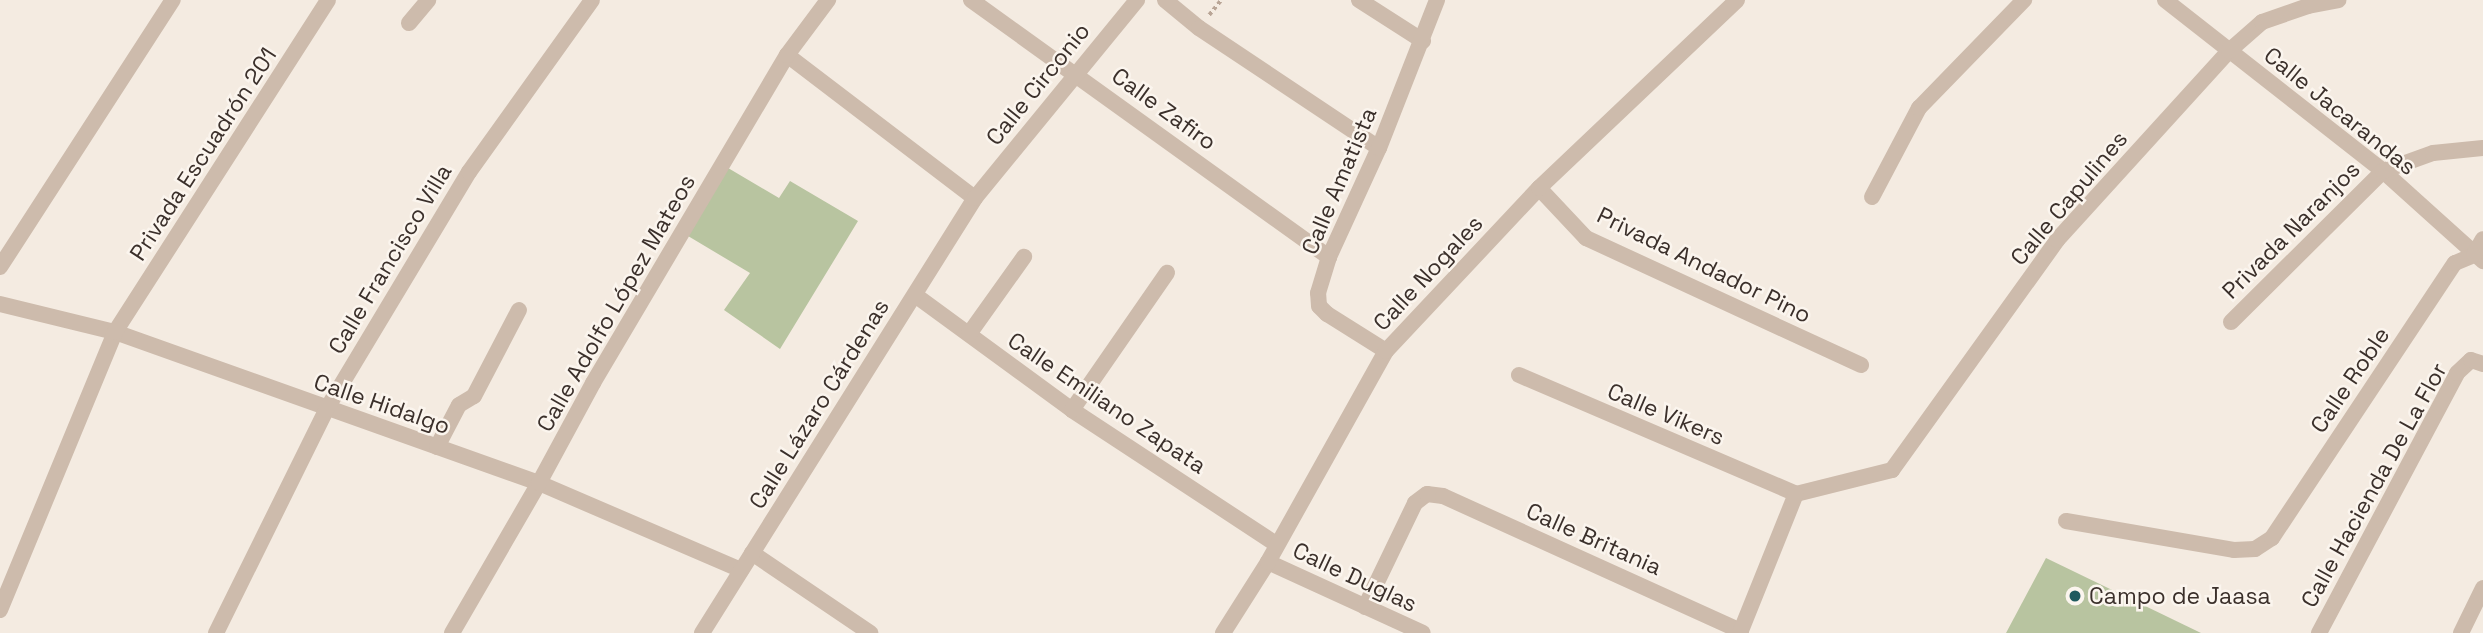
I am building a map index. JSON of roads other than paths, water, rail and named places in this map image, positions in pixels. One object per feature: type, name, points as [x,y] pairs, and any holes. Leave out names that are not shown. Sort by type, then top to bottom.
[{"type":"street","points":[[0,267],[173,0]]},
{"type":"street","name":"Privada Escuadrón 201","points":[[0,610],[115,332],[328,0]]},
{"type":"street","points":[[409,23],[428,0]]},
{"type":"street","name":"Calle Francisco Villa","points":[[216,633],[326,410],[469,172],[592,0]]},
{"type":"street","name":"Calle Adolfo López Mateos","points":[[452,633],[540,484],[593,383],[787,55],[828,0]]},
{"type":"street","name":"Calle Zafiro","points":[[971,0],[1075,72],[1329,257]]},
{"type":"street","name":"Calle Circonio","points":[[975,198],[1075,72],[1137,0]]},
{"type":"street","points":[[1165,0],[1199,28],[1379,148]]},
{"type":"street","points":[[1359,0],[1423,41]]},
{"type":"street","name":"Calle Amatista","points":[[1386,351],[1319,306],[1318,293],[1329,257],[1379,148],[1437,0]]},
{"type":"street","name":"Calle Nogales","points":[[1223,633],[1268,562],[1386,351],[1539,188],[1737,0]]},
{"type":"street","points":[[1872,197],[1919,108],[2024,0]]},
{"type":"street","name":"Calle Jacarandas","points":[[2165,0],[2383,171],[2478,258]]},
{"type":"street","name":"Calle Capulines","points":[[1796,494],[1892,470],[2057,240],[2229,51],[2262,22],[2308,6],[2338,0]]},
{"type":"street","points":[[787,55],[975,198]]},
{"type":"street","points":[[2383,171],[2433,153],[2483,148]]},
{"type":"street","name":"Privada Naranjos","points":[[2231,322],[2383,171]]},
{"type":"street","name":"Privada Andador Pino","points":[[1539,188],[1586,237],[1861,365]]},
{"type":"street","name":"Calle Lázaro Cárdenas","points":[[702,633],[975,198]]},
{"type":"street","name":"Calle Roble","points":[[2066,521],[2234,550],[2255,549],[2273,538],[2455,262],[2478,258],[2483,239]]},
{"type":"street","points":[[969,334],[1024,257]]},
{"type":"street","points":[[1072,410],[1167,273]]},
{"type":"street","name":"Calle Emiliano Zapata","points":[[915,295],[1072,410],[1276,544]]},
{"type":"street","name":"Calle Hidalgo","points":[[0,304],[115,332],[326,410],[437,447],[540,484],[741,570]]},
{"type":"street","points":[[437,447],[459,405],[474,396],[519,310]]},
{"type":"street","name":"Calle Hacienda De La Flor","points":[[2319,633],[2457,373],[2477,362]]},
{"type":"street","name":"Calle Vikers","points":[[1519,375],[1796,494]]},
{"type":"street","name":"Calle Britania","points":[[1365,607],[1415,503],[1427,494],[1443,496],[1741,632]]},
{"type":"street","points":[[1741,632],[1796,494]]},
{"type":"street","points":[[752,553],[870,633]]},
{"type":"street","name":"Calle Duglas","points":[[1268,562],[1423,633]]},
{"type":"street","points":[[2461,633],[2483,588]]},
{"type":"place","name":"Campo de Jaasa","points":[[2075,596]]}]
